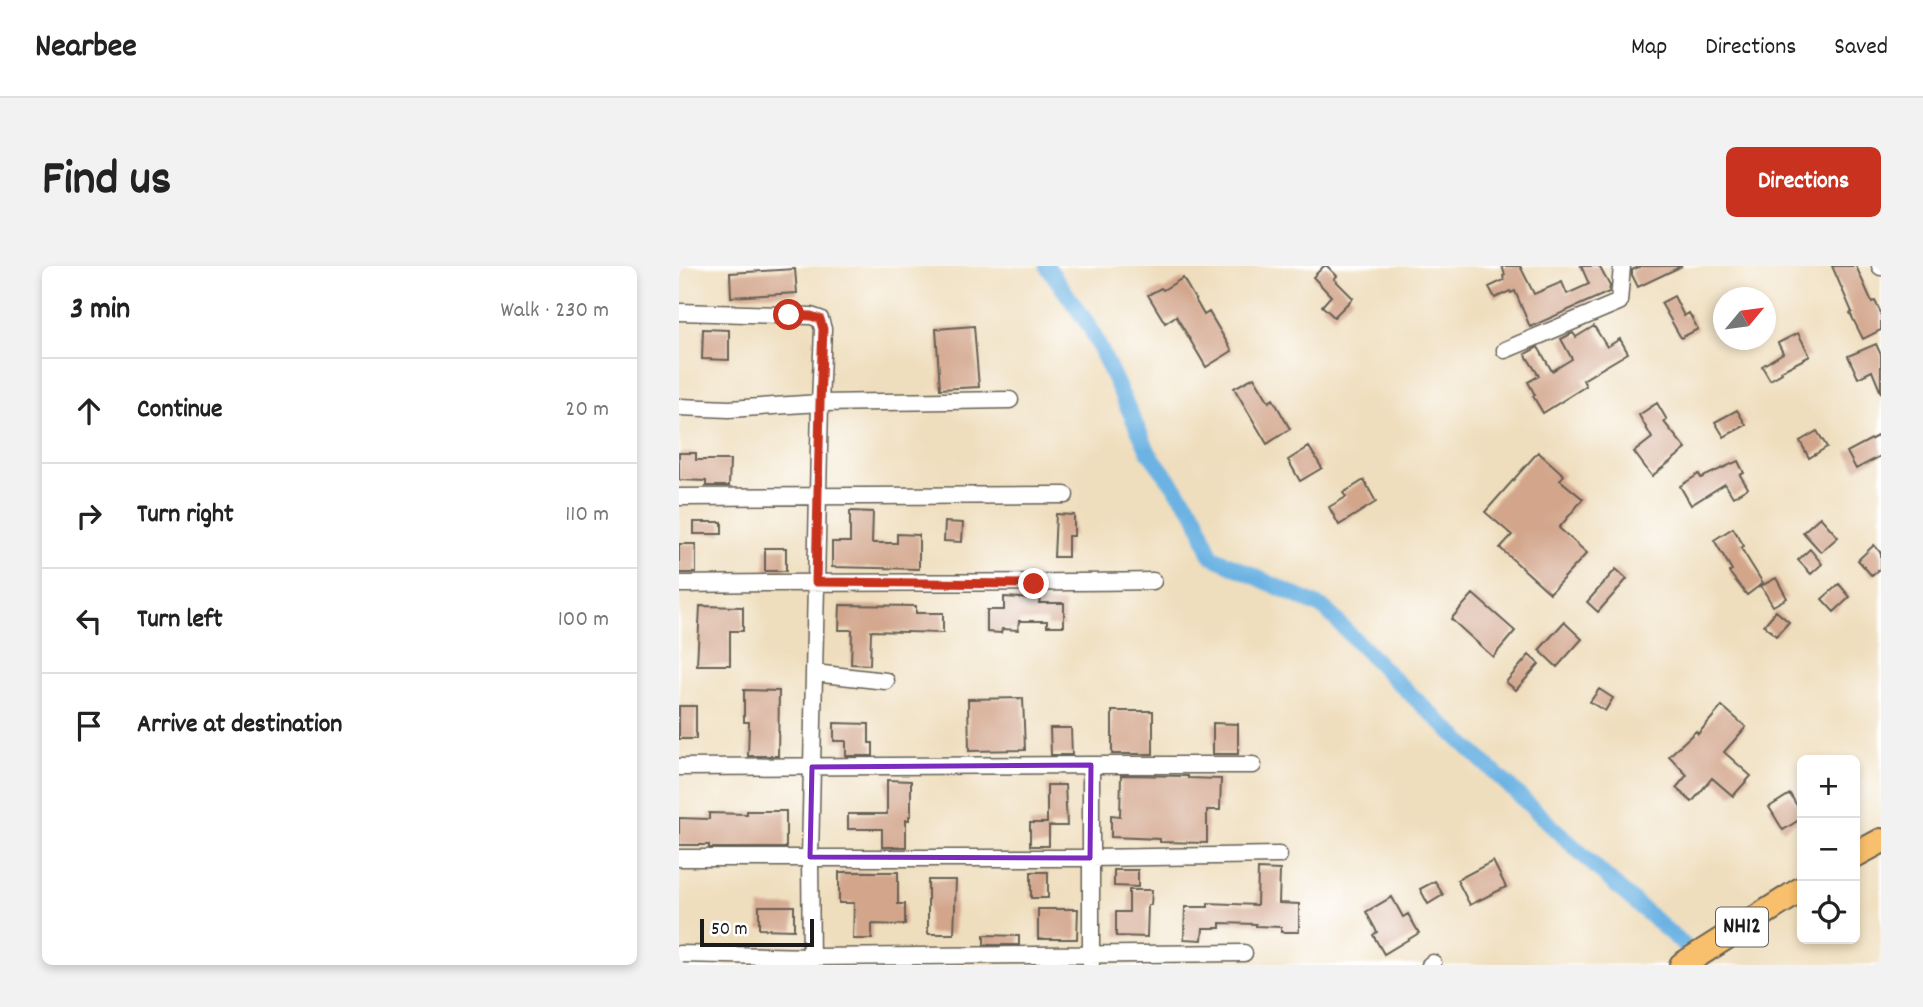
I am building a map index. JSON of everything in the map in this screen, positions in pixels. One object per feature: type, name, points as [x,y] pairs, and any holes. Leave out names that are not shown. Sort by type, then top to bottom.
[{"type":"highway","points":[[1860,852],[1881,841]]},
{"type":"highway","name":"NH12","points":[[1682,965],[1797,892]]},
{"type":"street","points":[[1505,350],[1619,302],[1622,266]]},
{"type":"street","points":[[679,312],[811,316],[820,319],[823,329],[810,857],[811,961]]},
{"type":"street","points":[[679,407],[729,409],[820,403],[1010,400]]},
{"type":"street","points":[[679,497],[1065,495]]},
{"type":"street","points":[[679,584],[1034,584],[1153,581]]},
{"type":"street","points":[[814,673],[886,681]]},
{"type":"street","points":[[1091,765],[1091,960]]},
{"type":"street","points":[[679,768],[1253,765]]},
{"type":"street","points":[[679,858],[1279,855]]},
{"type":"street","points":[[679,954],[811,961],[1091,960],[1244,953]]},
{"type":"highlighted area","points":[[1091,765],[1090,858],[810,857],[812,767]]},
{"type":"building","points":[[1324,266],[1337,276],[1334,279],[1353,298],[1334,317],[1322,306],[1331,296],[1313,277]]},
{"type":"building","points":[[1502,266],[1520,266],[1534,294],[1562,282],[1567,294],[1589,284],[1581,266],[1599,266],[1610,286],[1609,292],[1530,327],[1515,291],[1495,298],[1489,287],[1504,280]]},
{"type":"building","points":[[1641,266],[1682,266],[1638,287],[1632,270]]},
{"type":"building","points":[[1832,266],[1856,266],[1872,302],[1875,301],[1881,313],[1881,330],[1863,339]]},
{"type":"building","points":[[795,269],[797,293],[731,297],[730,273]]},
{"type":"building","points":[[1183,278],[1204,315],[1209,312],[1232,351],[1206,367],[1176,316],[1165,323],[1148,295]]},
{"type":"building","points":[[1674,296],[1684,316],[1689,313],[1698,329],[1681,338],[1661,303]]},
{"type":"building","points":[[974,326],[979,387],[940,389],[936,329]]},
{"type":"building","points":[[1594,326],[1607,347],[1620,339],[1628,353],[1583,380],[1586,386],[1543,413],[1528,382],[1539,376],[1525,354],[1538,347],[1552,371],[1572,359],[1561,339],[1573,333],[1576,337]]},
{"type":"building","points":[[703,329],[729,330],[729,360],[702,359]]},
{"type":"building","points":[[1798,333],[1810,356],[1770,380],[1762,366],[1783,353],[1778,343]]},
{"type":"building","points":[[1876,344],[1881,355],[1881,393],[1872,371],[1858,378],[1848,356]]},
{"type":"building","points":[[1254,377],[1269,402],[1273,399],[1290,429],[1267,444],[1234,388]]},
{"type":"building","points":[[1657,403],[1667,420],[1664,422],[1686,449],[1652,476],[1634,452],[1652,438],[1639,415]]},
{"type":"building","points":[[1737,410],[1746,425],[1724,437],[1715,422]]},
{"type":"building","points":[[1817,431],[1827,447],[1809,458],[1800,441]]},
{"type":"building","points":[[1881,434],[1881,456],[1856,469],[1847,452]]},
{"type":"building","points":[[1309,447],[1322,468],[1300,481],[1288,460]]},
{"type":"building","points":[[1538,452],[1564,475],[1560,480],[1583,499],[1559,528],[1587,553],[1550,593],[1500,548],[1512,535],[1485,512]]},
{"type":"building","points":[[679,453],[696,453],[696,460],[730,460],[729,486],[706,486],[706,481],[679,480]]},
{"type":"building","points":[[1738,461],[1744,473],[1740,475],[1748,488],[1733,497],[1725,484],[1691,505],[1680,486],[1699,474],[1701,478]]},
{"type":"building","points":[[1364,480],[1376,502],[1339,525],[1329,507],[1346,497],[1343,493]]},
{"type":"building","points":[[850,511],[873,512],[872,543],[897,543],[897,534],[919,535],[919,569],[832,567],[832,542],[850,542]]},
{"type":"building","points":[[1056,514],[1074,515],[1074,536],[1068,536],[1068,557],[1054,557]]},
{"type":"building","points":[[1820,517],[1838,537],[1821,552],[1803,532]]},
{"type":"building","points":[[694,522],[722,522],[722,534],[694,534]]},
{"type":"building","points":[[945,522],[963,523],[962,542],[944,541]]},
{"type":"building","points":[[1733,528],[1744,546],[1741,548],[1763,583],[1747,595],[1729,572],[1732,570],[1714,540]]},
{"type":"building","points":[[679,544],[696,544],[696,573],[679,573]]},
{"type":"building","points":[[1874,545],[1881,553],[1881,568],[1872,576],[1858,560]]},
{"type":"building","points":[[765,548],[786,548],[786,571],[765,571]]},
{"type":"building","points":[[1810,549],[1822,564],[1811,574],[1798,560]]},
{"type":"building","points":[[1616,569],[1627,579],[1598,612],[1587,602]]},
{"type":"building","points":[[1776,578],[1787,598],[1773,606],[1761,586]]},
{"type":"building","points":[[1839,584],[1850,597],[1834,612],[1822,599]]},
{"type":"building","points":[[1473,594],[1515,631],[1493,657],[1451,619]]},
{"type":"building","points":[[1004,597],[1040,599],[1039,603],[1064,603],[1064,626],[1047,626],[1047,621],[1019,621],[1018,630],[987,632],[987,610],[1004,610]]},
{"type":"building","points":[[840,605],[916,606],[916,613],[943,613],[943,633],[871,631],[870,665],[851,664],[852,630],[839,630]]},
{"type":"building","points":[[700,606],[743,607],[743,631],[730,631],[730,665],[697,665]]},
{"type":"building","points":[[1776,611],[1789,622],[1776,636],[1764,625]]},
{"type":"building","points":[[1564,622],[1582,639],[1557,667],[1539,650]]},
{"type":"building","points":[[1529,655],[1539,664],[1516,690],[1506,682]]},
{"type":"building","points":[[1599,689],[1613,698],[1605,711],[1590,702]]},
{"type":"building","points":[[744,690],[779,691],[778,756],[748,756],[749,722],[744,722]]},
{"type":"building","points":[[1023,698],[1025,750],[969,751],[968,699]]},
{"type":"building","points":[[679,706],[696,706],[696,739],[679,739]]},
{"type":"building","points":[[1722,706],[1746,727],[1724,752],[1751,776],[1733,796],[1712,778],[1692,802],[1676,788],[1687,775],[1669,756],[1696,731],[1698,734]]},
{"type":"building","points":[[1112,711],[1153,711],[1153,754],[1112,754]]},
{"type":"building","points":[[834,723],[869,724],[869,743],[873,743],[873,756],[846,756],[846,741],[834,741]]},
{"type":"building","points":[[1213,723],[1238,724],[1238,754],[1213,754]]},
{"type":"building","points":[[1050,728],[1071,728],[1072,755],[1051,755]]},
{"type":"building","points":[[1121,775],[1221,779],[1220,810],[1207,810],[1207,843],[1111,837],[1111,815],[1120,816]]},
{"type":"building","points":[[887,780],[911,781],[911,816],[906,820],[906,847],[882,847],[882,829],[848,829],[848,814],[887,814]]},
{"type":"building","points":[[1047,785],[1065,785],[1067,826],[1049,826],[1049,846],[1030,846],[1030,823],[1047,823]]},
{"type":"building","points":[[1790,794],[1797,806],[1797,821],[1783,830],[1769,807]]},
{"type":"building","points":[[747,811],[786,811],[786,848],[709,848],[709,845],[679,845],[679,818],[709,819],[709,813],[747,814]]},
{"type":"building","points":[[1493,861],[1506,887],[1470,905],[1457,880]]},
{"type":"building","points":[[1258,869],[1280,870],[1279,903],[1299,904],[1299,932],[1281,932],[1281,927],[1256,924],[1220,923],[1220,928],[1203,928],[1202,940],[1184,939],[1185,907],[1208,907],[1208,903],[1257,905]]},
{"type":"building","points":[[1114,870],[1138,870],[1138,887],[1114,886]]},
{"type":"building","points":[[839,872],[898,872],[898,904],[905,904],[905,925],[872,924],[872,939],[853,939],[854,903],[839,903]]},
{"type":"building","points":[[1031,872],[1048,872],[1048,898],[1031,898]]},
{"type":"building","points":[[928,880],[956,880],[954,934],[928,934]]},
{"type":"building","points":[[1435,881],[1443,895],[1428,904],[1420,889]]},
{"type":"building","points":[[1129,890],[1152,890],[1151,905],[1148,905],[1147,937],[1116,936],[1116,912],[1129,912]]},
{"type":"building","points":[[1392,897],[1403,917],[1408,914],[1419,933],[1384,954],[1373,935],[1377,932],[1366,912]]},
{"type":"building","points":[[759,906],[794,906],[794,930],[759,929]]},
{"type":"building","points":[[1038,909],[1078,909],[1077,939],[1038,939]]},
{"type":"building","points":[[984,935],[1019,936],[1019,945],[984,945]]},
{"type":"waterway","points":[[1047,266],[1090,327],[1149,453],[1196,515],[1211,556],[1325,609],[1392,677],[1614,884],[1685,946]]},
{"type":"route","points":[[789,315],[820,319],[823,329],[816,582],[1034,584]]}]
